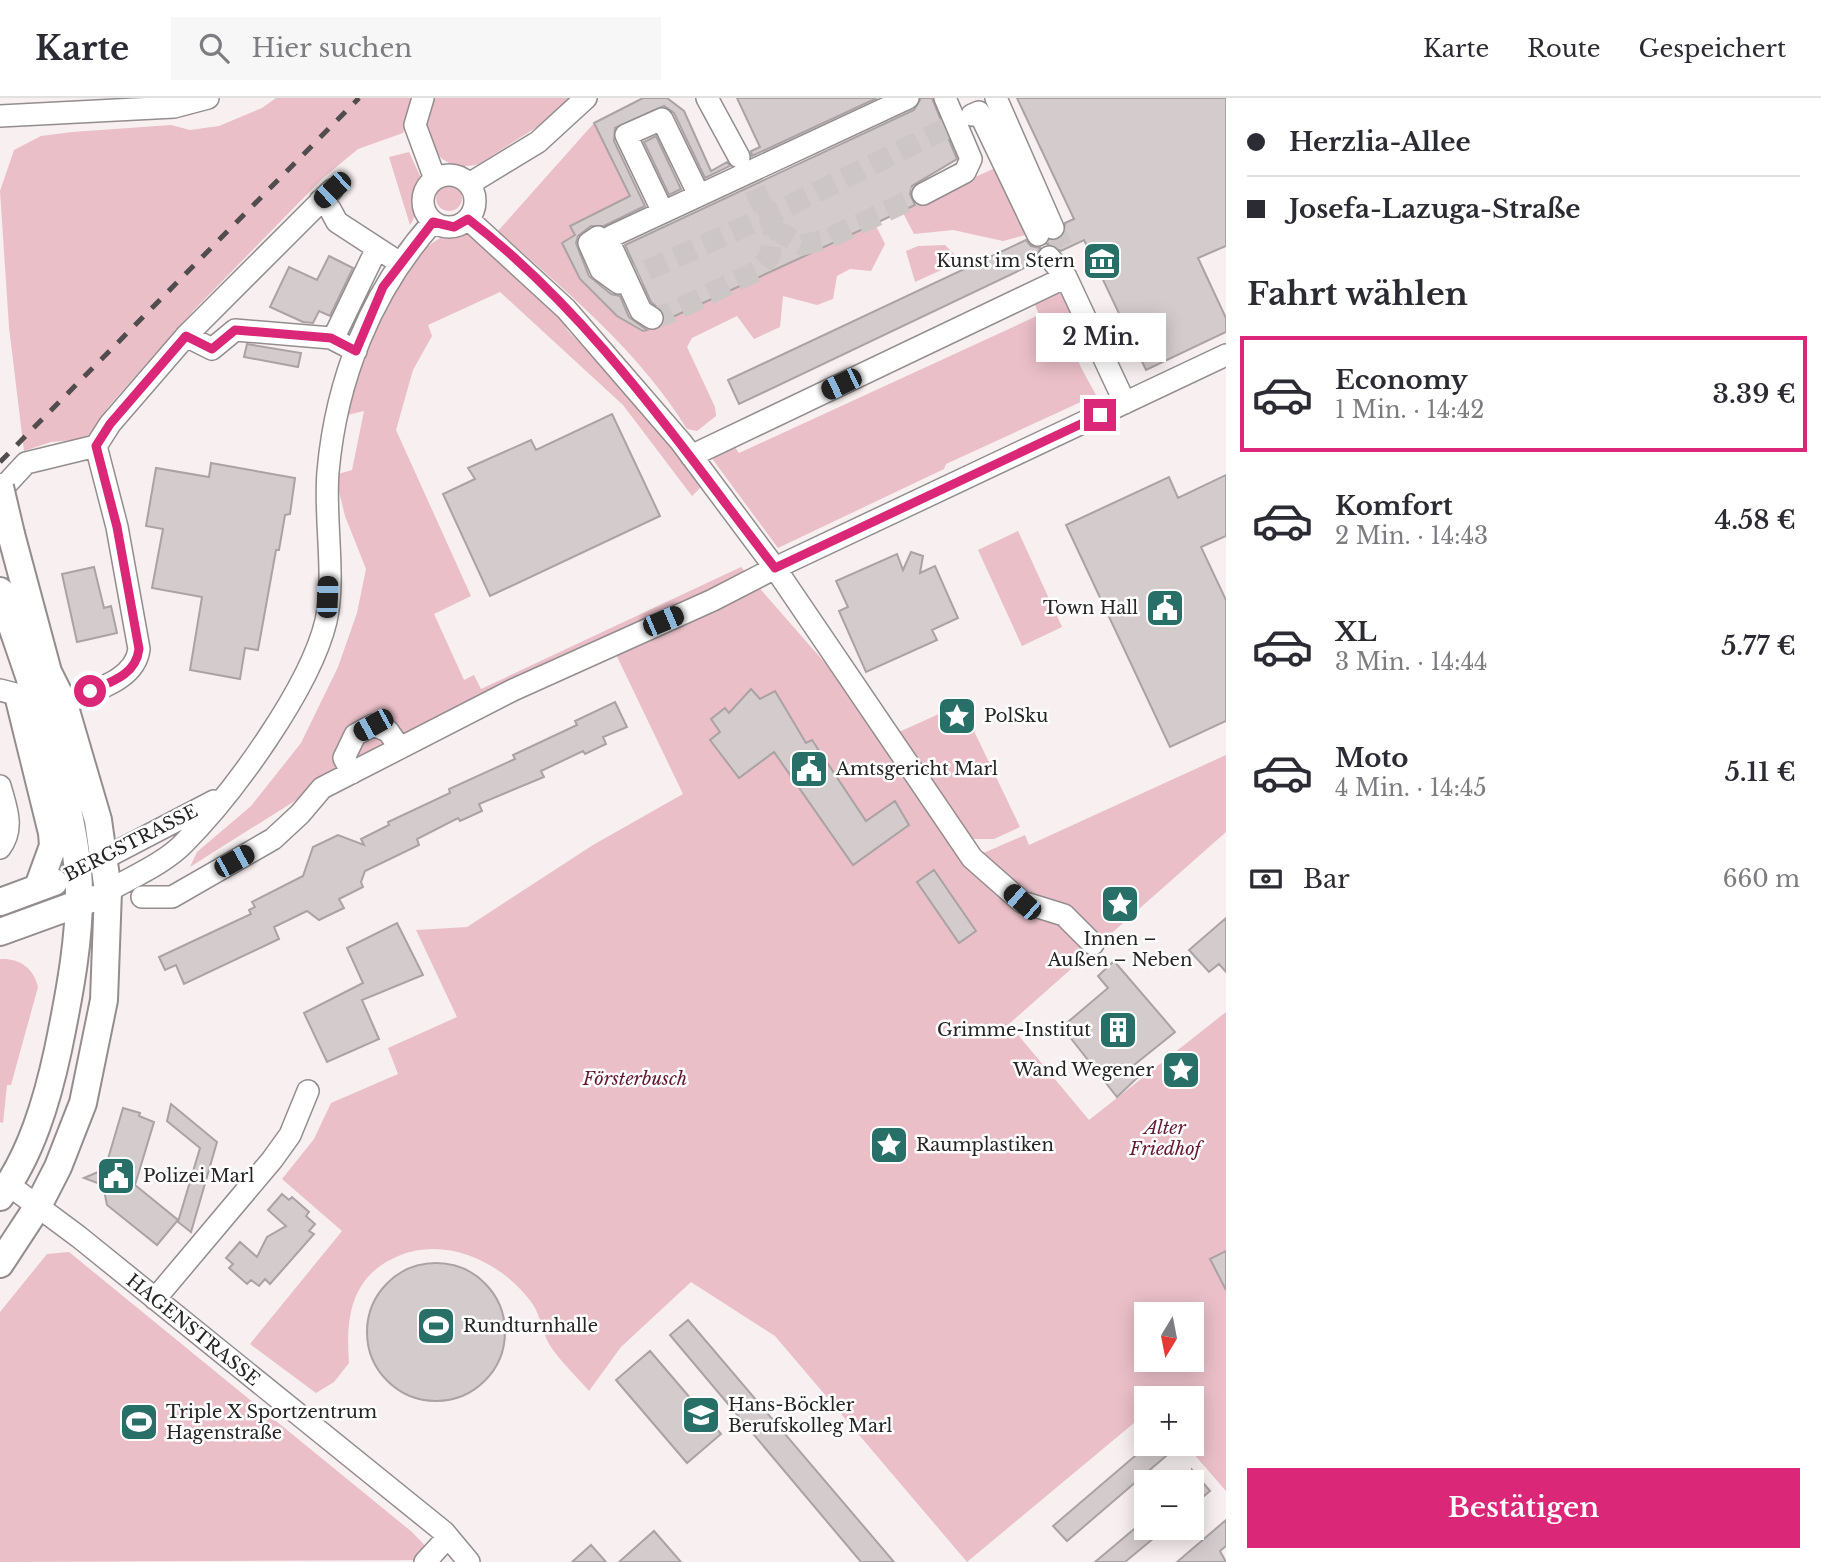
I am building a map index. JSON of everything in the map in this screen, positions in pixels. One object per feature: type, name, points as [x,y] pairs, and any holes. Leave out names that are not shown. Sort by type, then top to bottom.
[{"type":"main road","points":[[0,489],[48,672],[64,704],[98,820],[108,891],[104,1000],[93,1065],[83,1103],[58,1167],[38,1206],[0,1264]]},
{"type":"main road","points":[[0,591],[18,694],[71,829],[78,873],[78,905],[56,1060],[30,1144],[4,1191]]},
{"type":"main road","points":[[0,629],[52,833],[53,846],[38,887]]},
{"type":"main road","name":"BERGSTRASSE","points":[[0,902],[78,873],[103,859]]},
{"type":"main road","name":"BERGSTRASSE","points":[[0,932],[78,905],[108,891]]},
{"type":"street","points":[[0,116],[117,104],[174,107],[208,98]]},
{"type":"street","points":[[423,98],[415,125],[435,178]]},
{"type":"street","points":[[469,184],[538,142],[586,98]]},
{"type":"street","points":[[707,98],[739,157]]},
{"type":"street","points":[[652,318],[641,311],[610,244],[612,236],[908,98]]},
{"type":"street","points":[[923,194],[965,172],[971,159],[945,98]]},
{"type":"street","points":[[975,114],[1046,231],[996,98]]},
{"type":"street","points":[[661,208],[626,135],[662,119],[697,191]]},
{"type":"street","points":[[453,175],[469,184],[475,203],[468,219],[454,227],[433,222],[423,205],[423,194],[435,178],[453,175]]},
{"type":"street","points":[[0,489],[26,463],[96,446],[110,424],[186,336],[326,196],[337,222],[400,263]]},
{"type":"street","points":[[468,219],[566,309],[691,456],[775,568],[972,858],[1022,902],[1064,915],[1093,944]]},
{"type":"street","name":"BERGSTRASSE","points":[[108,891],[183,845],[269,736],[310,668],[326,619],[328,472],[340,406],[356,351],[383,287],[433,222]]},
{"type":"street","points":[[598,237],[589,243],[601,270],[620,283]]},
{"type":"street","points":[[333,340],[377,248]]},
{"type":"street","points":[[1056,253],[1125,403]]},
{"type":"street","points":[[691,456],[1066,277]]},
{"type":"street","points":[[186,336],[212,349],[235,330],[333,340],[356,351]]},
{"type":"street","points":[[142,897],[172,897],[273,839],[300,814],[321,788],[513,690],[613,642],[713,600],[775,568],[1226,355]]},
{"type":"street","points":[[64,704],[129,671],[138,662],[139,649],[117,527],[96,446]]},
{"type":"street","points":[[352,772],[344,758],[355,735],[373,725],[388,732],[400,748]]},
{"type":"street","points":[[0,786],[9,823],[8,838],[0,848]]},
{"type":"street","name":"BERGSTRASSE","points":[[103,859],[222,797]]},
{"type":"street","points":[[155,1298],[272,1160],[290,1135],[308,1091]]},
{"type":"street","name":"HAGENSTRASSE","points":[[4,1191],[38,1206],[155,1298],[448,1537],[469,1562]]},
{"type":"street","points":[[425,1562],[448,1537]]},
{"type":"green space","points":[[276,98],[414,98],[403,133],[358,149],[323,178],[194,310],[109,406],[86,439],[51,442],[24,451],[9,327],[0,191],[14,150],[41,136],[72,132],[171,125],[190,130],[219,126],[262,108]]},
{"type":"green space","points":[[434,98],[570,98],[543,123],[479,164],[464,166],[451,164],[433,149],[427,125]]},
{"type":"green space","points":[[594,123],[630,196],[570,225],[575,235],[562,243],[595,293],[616,313],[642,331],[875,224],[885,244],[871,271],[850,269],[837,276],[833,299],[817,305],[783,296],[780,327],[754,339],[737,316],[692,338],[687,347],[715,407],[716,416],[697,431],[687,429],[646,373],[600,323],[498,231]]},
{"type":"green space","points":[[409,152],[422,180],[415,215],[410,225],[389,157]]},
{"type":"green space","points":[[997,167],[1025,235],[1003,241],[953,230],[914,234],[902,211]]},
{"type":"green space","points":[[449,185],[458,189],[462,198],[458,207],[449,211],[440,207],[436,198],[440,189]]},
{"type":"green space","points":[[462,232],[474,236],[557,312],[568,331],[637,401],[704,484],[692,496],[623,405],[500,292],[428,325],[432,336],[413,370],[396,430],[471,596],[434,614],[464,680],[474,675],[481,689],[741,567],[882,728],[972,858],[1025,835],[1029,845],[1226,755],[1226,832],[1009,1024],[1089,1120],[1226,1012],[1226,1491],[1195,1456],[1204,1456],[1204,1386],[1134,1386],[1134,1423],[967,1562],[775,1336],[691,1282],[621,1347],[589,1391],[551,1347],[535,1308],[519,1287],[486,1263],[447,1250],[427,1249],[407,1253],[375,1270],[358,1292],[353,1305],[348,1333],[349,1363],[334,1382],[316,1393],[250,1344],[342,1231],[282,1179],[314,1139],[331,1103],[398,1074],[388,1048],[457,1017],[416,930],[467,927],[593,845],[683,794],[610,642],[320,785],[190,867],[197,852],[251,806],[301,743],[338,667],[357,613],[366,569],[345,516],[335,475],[352,470],[364,411],[347,415],[373,335],[401,278],[419,255],[439,239]]},
{"type":"green space","points":[[945,245],[961,261],[915,282],[906,251],[918,246]]},
{"type":"green space","points":[[1054,292],[1070,296],[1077,319],[1073,328],[1074,348],[1081,368],[1096,395],[946,464],[944,469],[778,548],[708,453],[731,442],[739,453],[1039,315],[1034,302]]},
{"type":"green space","points":[[1018,531],[1062,627],[1022,646],[978,550]]},
{"type":"green space","points":[[961,704],[1020,827],[994,839],[971,839],[899,732]]},
{"type":"green space","points":[[0,959],[13,960],[25,966],[33,974],[38,987],[11,1085],[7,1085],[3,1123],[0,1122]]},
{"type":"green space","name":"Triple X Sportzentrum Hagenstraße","points":[[69,1252],[412,1532],[439,1560],[0,1562],[0,1312],[47,1254]]},
{"type":"building","points":[[643,98],[667,98],[684,111],[711,171],[727,162],[730,166],[705,178],[674,113],[664,106],[615,128],[614,141],[645,206],[604,226],[591,226],[578,236],[576,243],[589,276],[611,294],[620,296],[629,317],[647,330],[643,331],[617,316],[580,279],[562,243],[575,235],[570,226],[630,196],[594,123]]},
{"type":"building","points":[[737,98],[877,98],[752,156],[751,151],[760,147]]},
{"type":"building","points":[[921,98],[932,98],[957,159],[912,186],[910,194],[915,205],[664,321],[664,313],[651,302],[625,245],[914,110]]},
{"type":"building","points":[[1017,98],[1226,98],[1226,246],[1198,258],[1226,318],[1226,332],[1146,370],[1084,240],[1061,251],[1047,244],[1063,236],[1065,223],[1074,219]]},
{"type":"building","points":[[656,136],[681,189],[669,195],[644,142]]},
{"type":"building","points":[[1026,240],[1031,246],[1040,248],[1037,262],[739,404],[728,380]]},
{"type":"building","points":[[329,256],[353,268],[330,316],[319,311],[313,323],[303,322],[270,307],[289,267],[317,280]]},
{"type":"building","points":[[247,344],[301,353],[298,367],[244,357]]},
{"type":"building","points":[[612,414],[660,516],[490,596],[443,494],[475,479],[468,468],[531,440],[536,450]]},
{"type":"building","points":[[211,463],[295,478],[290,514],[285,515],[279,550],[276,550],[258,650],[245,648],[240,679],[190,670],[202,597],[152,588],[163,529],[146,526],[156,468],[209,477]]},
{"type":"building","name":"Town Hall","points":[[1226,475],[1226,536],[1201,547],[1226,600],[1226,721],[1170,747],[1066,525],[1169,477],[1178,498]]},
{"type":"building","points":[[911,552],[923,556],[920,573],[935,566],[958,618],[932,630],[937,640],[866,672],[839,611],[848,607],[836,581],[897,554],[903,570]]},
{"type":"building","points":[[94,567],[104,608],[111,606],[117,633],[77,642],[62,574]]},
{"type":"building","name":"Amtsgericht Marl","points":[[751,689],[760,699],[775,691],[806,743],[812,740],[866,821],[895,801],[909,825],[853,865],[774,752],[739,778],[710,740],[720,732],[711,719],[725,708],[729,713]]},
{"type":"building","points":[[615,702],[627,727],[603,737],[606,744],[585,754],[583,751],[541,771],[544,777],[479,804],[482,811],[460,821],[458,818],[417,839],[419,845],[365,871],[361,882],[363,887],[339,899],[344,908],[319,920],[307,911],[274,927],[279,939],[184,984],[176,965],[165,970],[159,957],[251,914],[249,910],[255,907],[252,902],[303,876],[313,847],[338,835],[364,845],[361,839],[389,825],[388,822],[450,793],[449,789],[515,759],[513,755],[577,725],[575,721]]},
{"type":"building","points":[[934,870],[976,931],[959,943],[917,882]]},
{"type":"building","points":[[1226,918],[1226,972],[1219,964],[1209,972],[1189,950]]},
{"type":"building","points":[[397,923],[423,975],[362,1000],[379,1039],[327,1062],[304,1013],[363,983],[347,948]]},
{"type":"building","name":"Grimme-Institut","points":[[1114,961],[1175,1032],[1129,1069],[1137,1078],[1117,1097],[1062,1027],[1108,988],[1098,976]]},
{"type":"building","points":[[171,1104],[217,1142],[191,1232],[178,1222],[200,1148],[167,1121]]},
{"type":"building","name":"Polizei Marl","points":[[123,1108],[140,1113],[139,1116],[154,1122],[135,1185],[178,1220],[157,1245],[107,1205],[103,1185],[84,1178],[105,1169]]},
{"type":"building","points":[[282,1194],[289,1200],[292,1197],[309,1212],[306,1216],[315,1224],[309,1231],[314,1234],[270,1284],[265,1279],[259,1286],[251,1280],[247,1284],[229,1268],[233,1264],[226,1258],[240,1242],[257,1257],[267,1237],[286,1226],[268,1210]]},
{"type":"building","points":[[1226,1251],[1226,1290],[1210,1259]]},
{"type":"building","name":"Rundturnhalle","points":[[436,1263],[462,1268],[485,1283],[500,1306],[505,1332],[500,1358],[485,1381],[462,1396],[436,1401],[410,1396],[387,1381],[372,1358],[367,1332],[372,1306],[387,1283],[410,1268]]},
{"type":"building","points":[[688,1320],[894,1562],[861,1562],[670,1335]]},
{"type":"building","points":[[650,1351],[721,1434],[687,1463],[616,1380]]},
{"type":"building","points":[[1135,1456],[1166,1456],[1150,1470],[1134,1470],[1134,1483],[1067,1541],[1053,1526]]},
{"type":"building","points":[[1204,1484],[1210,1491],[1204,1496]]},
{"type":"building","points":[[1226,1520],[1226,1546],[1220,1551],[1226,1562],[1177,1562],[1204,1540]]},
{"type":"building","points":[[1134,1529],[1134,1540],[1152,1540],[1125,1562],[1095,1562]]},
{"type":"building","points":[[654,1531],[681,1562],[619,1562]]},
{"type":"building","points":[[591,1545],[606,1562],[572,1562]]},
{"type":"tunnel","points":[[619,283],[768,216],[971,116]]},
{"type":"tunnel","points":[[652,318],[668,314],[757,271],[770,256],[774,229],[739,157]]},
{"type":"tunnel","points":[[774,229],[802,245],[825,240],[923,194]]},
{"type":"tunnel","points":[[1053,228],[1064,250]]},
{"type":"railway","points":[[0,462],[359,98]]},
{"type":"place","name":"Kunst im Stern","points":[[1102,261]]},
{"type":"place","name":"Town Hall","points":[[1165,608]]},
{"type":"place","name":"PolSku","points":[[957,716]]},
{"type":"place","name":"Amtsgericht Marl","points":[[809,769]]},
{"type":"place","name":"Innen – Außen – Neben","points":[[1120,904]]},
{"type":"place","name":"Grimme-Institut","points":[[1118,1030]]},
{"type":"place","name":"Wand Wegener","points":[[1181,1070]]},
{"type":"place","name":"Raumplastiken","points":[[889,1145]]},
{"type":"place","name":"Polizei Marl","points":[[116,1176]]},
{"type":"place","name":"Rundturnhalle","points":[[436,1326]]},
{"type":"place","name":"Hans-Böckler Berufskolleg Marl","points":[[701,1415]]},
{"type":"place","name":"Triple X Sportzentrum Hagenstraße","points":[[139,1422]]},
{"type":"route","points":[[90,691],[129,671],[138,662],[139,649],[117,527],[96,446],[110,424],[186,336],[212,349],[235,330],[331,338],[356,351],[383,287],[433,222],[454,227],[468,219],[488,234],[566,309],[681,442],[775,568],[1100,415]]},
{"type":"park label","name":"Försterbusch","points":[[635,1079]]},
{"type":"park label","name":"Alter Friedhof","points":[[1165,1138]]}]
